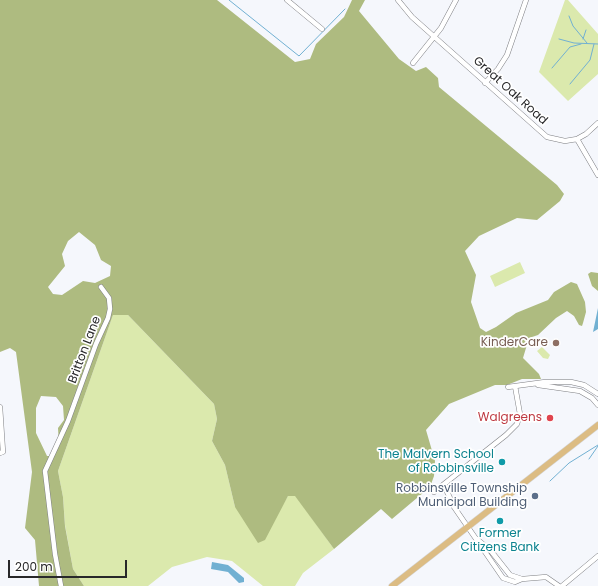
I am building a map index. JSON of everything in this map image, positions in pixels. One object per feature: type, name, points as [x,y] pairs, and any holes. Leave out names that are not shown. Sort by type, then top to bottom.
[{"type":"main road","points":[[395,585],[598,425]]},
{"type":"street","points":[[287,0],[322,29]]},
{"type":"street","name":"Great Oak Road","points":[[398,0],[412,16],[547,137],[558,141],[577,139]]},
{"type":"street","points":[[413,63],[435,37],[456,0]]},
{"type":"street","points":[[486,83],[498,70],[507,55],[526,0]]},
{"type":"street","points":[[598,123],[586,134],[577,139],[598,175]]},
{"type":"street","name":"Britton Lane","points":[[61,586],[55,554],[45,471],[68,421],[96,344],[108,318],[110,309],[109,298],[101,287]]},
{"type":"street","points":[[508,387],[571,382],[584,385],[598,394]]},
{"type":"street","points":[[532,384],[580,391],[592,398],[598,405]]},
{"type":"street","points":[[434,492],[517,424],[520,414],[515,386]]},
{"type":"street","points":[[0,408],[2,452]]},
{"type":"street","points":[[444,484],[454,507],[476,537],[489,561],[506,580],[509,586]]},
{"type":"street","points":[[476,537],[491,551],[510,575],[522,579],[546,577],[561,586],[598,556]]},
{"type":"street","points":[[506,580],[518,582],[522,579]]},
{"type":"green space","points":[[0,0],[217,0],[295,62],[310,59],[316,44],[344,17],[352,0],[365,0],[359,11],[399,59],[416,71],[426,67],[438,78],[439,87],[557,185],[564,194],[560,201],[537,220],[517,218],[479,236],[465,251],[476,275],[471,302],[480,328],[486,332],[496,327],[516,313],[548,300],[554,292],[571,282],[577,284],[585,302],[586,312],[582,326],[579,325],[574,316],[567,311],[556,318],[538,335],[529,338],[523,358],[539,374],[541,379],[522,379],[507,385],[495,385],[449,404],[426,430],[435,461],[434,476],[430,487],[392,519],[381,509],[334,549],[295,496],[288,496],[265,540],[258,543],[235,507],[225,465],[212,441],[217,419],[214,404],[128,315],[113,315],[58,471],[63,497],[65,526],[73,569],[84,586],[39,586],[35,540],[25,528],[32,472],[16,352],[10,348],[0,352]],"holes":[[[79,232],[95,245],[101,260],[111,266],[110,276],[95,283],[83,281],[62,295],[53,294],[48,287],[65,266],[62,254],[68,241]],[[41,396],[56,397],[63,406],[64,420],[58,428],[59,445],[54,456],[47,456],[36,433],[36,408]]]},
{"type":"green space","points":[[565,0],[568,0],[598,34],[598,74],[568,101],[539,72]]},
{"type":"green space","points":[[520,262],[525,273],[495,287],[490,276]]},
{"type":"green space","points":[[591,272],[598,273],[598,291],[592,286],[588,274]]},
{"type":"green space","points":[[113,315],[128,315],[214,404],[217,419],[212,441],[225,465],[235,507],[277,514],[288,496],[296,496],[334,549],[303,573],[295,586],[263,586],[232,561],[207,557],[172,567],[148,586],[84,586],[73,569],[65,525],[63,497],[58,471]]},
{"type":"green space","points":[[542,347],[550,355],[548,359],[543,358],[537,351]]},
{"type":"water","points":[[598,308],[598,329],[593,332]]},
{"type":"water","points":[[212,562],[228,565],[244,578],[244,582],[239,583],[228,572],[211,569]]},
{"type":"waterway","points":[[229,0],[299,56],[345,9]]},
{"type":"waterway","points":[[569,16],[573,26],[587,43]]},
{"type":"waterway","points":[[583,39],[586,30]]},
{"type":"waterway","points":[[559,39],[574,43],[598,44]]},
{"type":"waterway","points":[[552,68],[570,47],[581,44]]},
{"type":"waterway","points":[[570,84],[590,60],[594,44]]},
{"type":"waterway","points":[[550,481],[569,463],[598,445]]},
{"type":"waterway","points":[[589,459],[598,446]]},
{"type":"place","name":"KinderCare","points":[[556,343]]},
{"type":"place","name":"Walgreens","points":[[550,418]]},
{"type":"place","name":"The Malvern School of Robbinsville","points":[[502,462]]},
{"type":"place","name":"Robbinsville Township Municipal Building","points":[[535,496]]},
{"type":"place","name":"Former Citizens Bank","points":[[500,521]]}]
